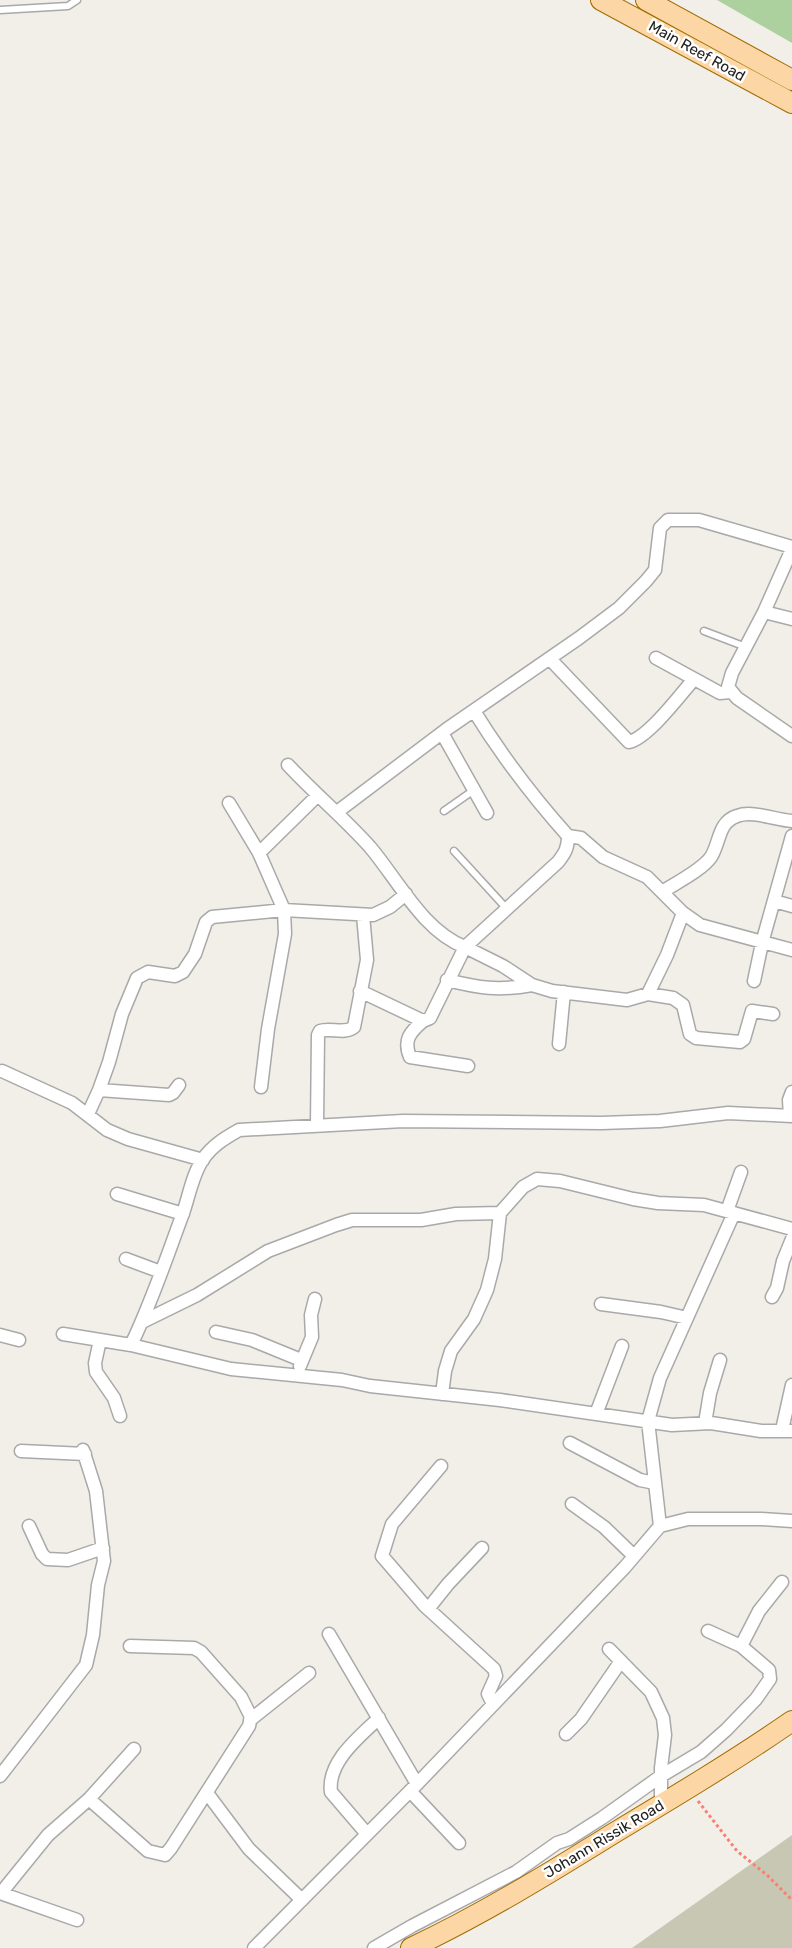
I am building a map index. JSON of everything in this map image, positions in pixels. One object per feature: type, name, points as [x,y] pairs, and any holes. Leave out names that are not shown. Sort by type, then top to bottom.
[{"type":"main road","name":"Main Reef Road","points":[[601,0],[792,103]]},
{"type":"main road","name":"Main Reef Road","points":[[646,0],[792,80]]},
{"type":"main road","name":"Johann Rissik Road","points":[[411,1948],[549,1873],[792,1721]]},
{"type":"street","points":[[337,812],[442,733],[620,608],[655,570],[660,528],[668,520],[706,522],[792,548],[764,612],[732,673],[728,687],[730,692],[792,736]]},
{"type":"street","points":[[764,612],[792,619]]},
{"type":"street","points":[[656,658],[720,693],[730,692]]},
{"type":"street","points":[[550,659],[629,742],[635,741],[644,734],[694,679]]},
{"type":"street","points":[[474,711],[500,753],[546,812],[568,836],[581,838],[603,857],[647,877],[682,913],[700,925],[792,950]]},
{"type":"street","points":[[442,733],[487,813]]},
{"type":"street","points":[[288,765],[372,849],[406,894],[442,935],[503,966],[532,985]]},
{"type":"street","points":[[259,853],[317,796]]},
{"type":"street","points":[[229,803],[259,853],[284,910],[285,934],[268,1029],[261,1087]]},
{"type":"street","points":[[662,892],[703,866],[711,856],[723,826],[737,816],[750,814],[792,821]]},
{"type":"street","points":[[468,1066],[410,1057],[407,1039],[409,1033],[430,1018],[465,947],[566,852],[568,836]]},
{"type":"street","points":[[754,981],[774,901],[788,866],[792,836]]},
{"type":"street","points":[[88,1114],[99,1090],[122,1014],[137,978],[148,972],[175,976],[183,972],[195,954],[206,922],[212,917],[284,910],[373,915],[390,907],[406,894]]},
{"type":"street","points":[[774,901],[792,906]]},
{"type":"street","points":[[648,994],[667,955],[682,913]]},
{"type":"street","points":[[316,1125],[318,1035],[324,1029],[348,1031],[354,1028],[367,960],[363,915]]},
{"type":"street","points":[[447,980],[475,987],[498,989],[532,985],[564,992],[627,1000],[648,994],[673,998],[680,1003],[690,1034],[696,1038],[740,1042],[744,1039],[752,1011],[773,1014]]},
{"type":"street","points":[[360,992],[423,1021]]},
{"type":"street","points":[[559,1044],[564,992]]},
{"type":"street","points":[[2,1071],[72,1103],[107,1130],[128,1139],[203,1160]]},
{"type":"street","points":[[99,1090],[169,1095],[179,1085]]},
{"type":"street","points":[[131,1346],[183,1214],[197,1170],[220,1141],[239,1130],[403,1121],[601,1123],[660,1121],[728,1113],[791,1116],[789,1100],[792,1092]]},
{"type":"street","points":[[660,1526],[648,1421],[660,1378],[730,1212],[741,1172]]},
{"type":"street","points":[[442,1394],[451,1351],[474,1320],[487,1290],[495,1259],[500,1213],[530,1182],[547,1178],[633,1199],[658,1203],[691,1204],[730,1212],[792,1229]]},
{"type":"street","points":[[117,1194],[183,1214]]},
{"type":"street","points":[[142,1322],[197,1295],[268,1251],[352,1220],[421,1220],[456,1214],[500,1213]]},
{"type":"street","points":[[772,1297],[792,1239]]},
{"type":"street","points":[[126,1259],[161,1272]]},
{"type":"street","points":[[297,1376],[301,1360],[312,1337],[311,1315],[315,1299]]},
{"type":"street","points":[[601,1304],[662,1312],[687,1318]]},
{"type":"street","points":[[216,1332],[252,1340],[301,1360]]},
{"type":"street","points":[[63,1334],[131,1346],[231,1369],[672,1425],[705,1423],[761,1431],[787,1430],[792,1385]]},
{"type":"street","points":[[0,1335],[19,1340]]},
{"type":"street","points":[[100,1340],[95,1363],[96,1372],[114,1398],[120,1416]]},
{"type":"street","points":[[596,1414],[622,1346]]},
{"type":"street","points":[[705,1423],[710,1393],[720,1360]]},
{"type":"street","points":[[570,1443],[640,1480],[655,1484]]},
{"type":"street","points":[[0,1776],[86,1665],[104,1561],[96,1491],[84,1452],[21,1451]]},
{"type":"street","points":[[441,1466],[392,1524],[382,1556],[428,1610],[494,1669],[496,1676],[488,1694],[493,1704]]},
{"type":"street","points":[[572,1504],[604,1527],[634,1556]]},
{"type":"street","points":[[254,1948],[414,1787],[660,1526],[688,1519],[792,1521]]},
{"type":"street","points":[[29,1526],[42,1554],[47,1559],[68,1560],[103,1548]]},
{"type":"street","points":[[428,1610],[448,1584],[482,1548]]},
{"type":"street","points":[[741,1646],[759,1611],[782,1582]]},
{"type":"street","points":[[374,1948],[516,1872],[557,1843],[569,1839],[661,1776],[701,1752],[726,1730],[756,1699],[770,1679],[769,1670],[741,1646],[708,1631]]},
{"type":"street","points":[[329,1634],[379,1718],[414,1787],[459,1843]]},
{"type":"street","points":[[89,1799],[148,1851],[165,1854],[249,1726],[247,1707],[241,1697],[201,1652],[194,1648],[130,1646]]},
{"type":"street","points":[[609,1649],[651,1692],[663,1718],[665,1735],[661,1804]]},
{"type":"street","points":[[566,1734],[581,1719],[621,1661]]},
{"type":"street","points":[[250,1720],[309,1673]]},
{"type":"street","points":[[367,1834],[331,1792],[330,1786],[336,1767],[351,1744],[379,1718]]},
{"type":"street","points":[[77,1920],[0,1893],[48,1835],[89,1799],[134,1749]]},
{"type":"street","points":[[207,1793],[262,1864],[302,1900]]},
{"type":"lane","points":[[0,10],[68,6],[77,0]]},
{"type":"lane","points":[[704,631],[746,647]]},
{"type":"lane","points":[[444,812],[474,789]]},
{"type":"lane","points":[[454,851],[507,909]]},
{"type":"path","points":[[687,1788],[737,1851],[767,1875],[792,1900]]},
{"type":"shaded area","points":[[792,1835],[792,1948],[632,1948]]},
{"type":"green space","points":[[717,0],[792,0],[792,43]]}]
